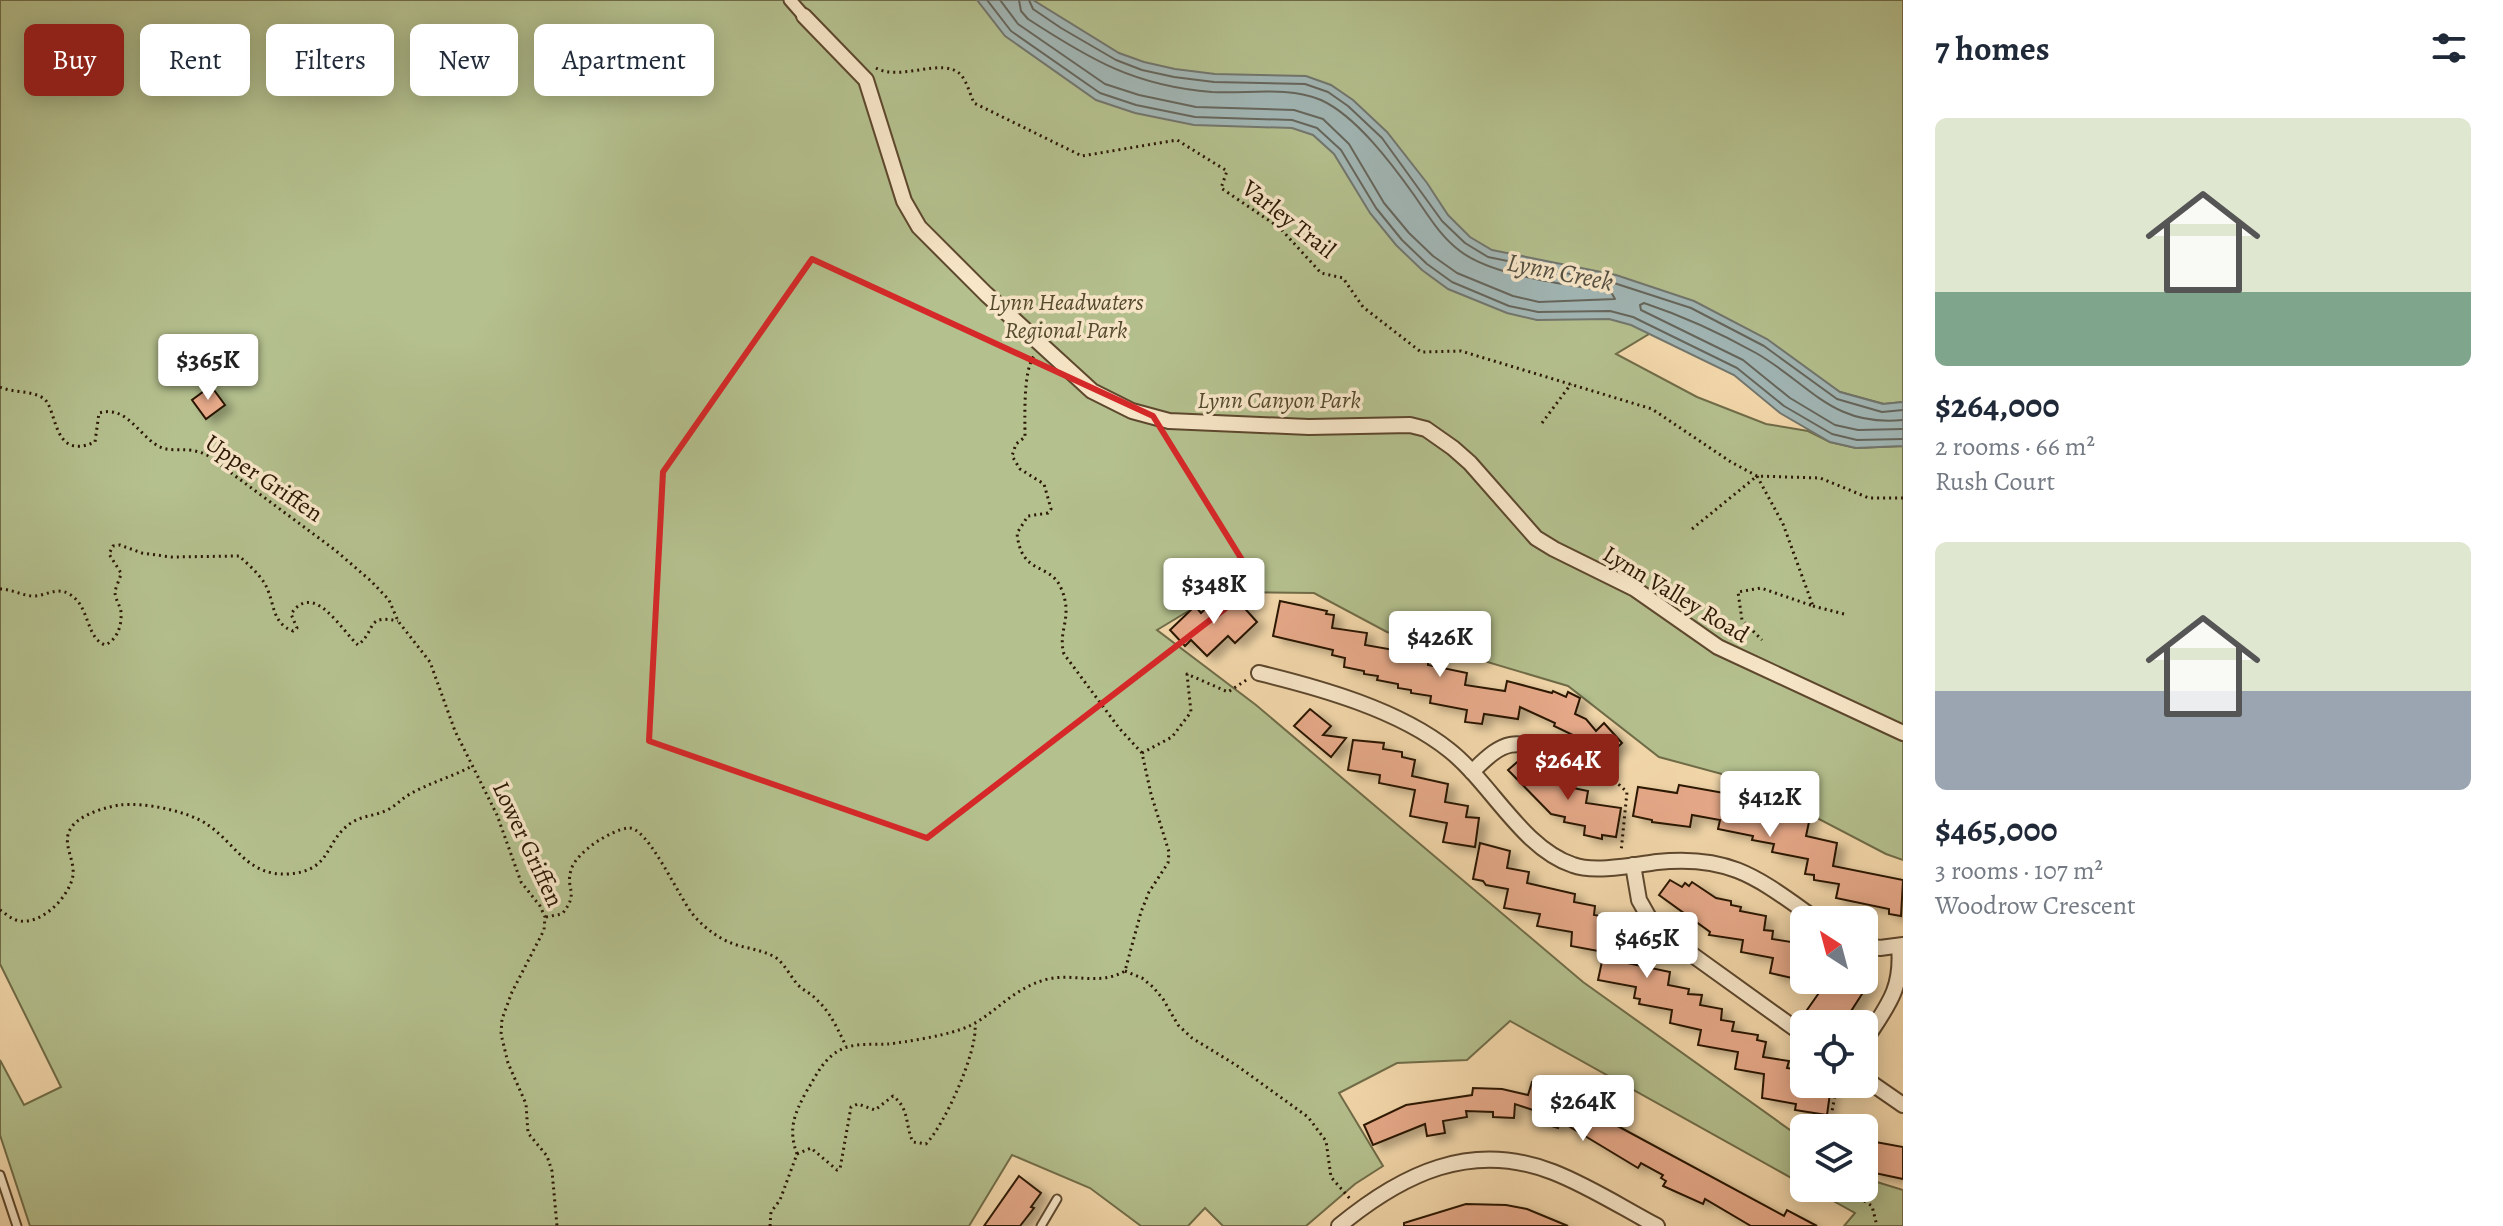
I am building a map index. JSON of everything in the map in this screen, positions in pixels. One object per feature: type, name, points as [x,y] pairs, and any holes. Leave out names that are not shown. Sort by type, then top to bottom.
[{"type":"street","points":[[790,0],[804,16]]},
{"type":"street","name":"Lynn Valley Road","points":[[804,16],[866,80],[909,214],[940,249],[1092,391],[1151,418],[1192,423],[1352,428],[1410,425],[1426,429],[1439,436],[1470,463],[1536,538],[1635,589],[1718,647],[1903,733]]},
{"type":"street","points":[[1259,673],[1308,685],[1399,720],[1450,751],[1542,848],[1576,867],[1713,861],[1752,875],[1797,906]]},
{"type":"street","points":[[1472,772],[1504,745],[1517,743],[1559,754]]},
{"type":"street","points":[[1626,866],[1643,911],[1660,931],[1790,1025]]},
{"type":"street","points":[[1878,948],[1901,945],[1903,966],[1901,981],[1878,1019]]},
{"type":"street","points":[[1878,1088],[1903,1105]]},
{"type":"street","points":[[1339,1226],[1380,1193],[1425,1171],[1467,1162],[1509,1161],[1552,1171],[1657,1226]]},
{"type":"lane","points":[[0,1175],[17,1226]]},
{"type":"lane","points":[[1041,1226],[1057,1199]]},
{"type":"path","name":"Varley Trail","points":[[857,71],[869,63],[881,71],[897,74],[934,68],[954,69],[963,76],[974,103],[1082,156],[1177,140],[1227,171],[1221,188],[1280,228],[1321,273],[1343,278],[1363,307],[1421,352],[1461,351],[1652,409],[1757,476],[1820,478],[1869,498],[1903,498]]},
{"type":"path","points":[[770,1226],[771,1212],[780,1200],[797,1154],[791,1139],[796,1109],[821,1067],[833,1054],[846,1046],[891,1043],[957,1031],[975,1024],[1030,984],[1051,978],[1112,978],[1125,971],[1141,912],[1149,892],[1168,863],[1169,852],[1142,753],[1119,728],[1064,654],[1061,644],[1068,614],[1060,586],[1056,578],[1030,563],[1017,542],[1017,533],[1028,516],[1048,513],[1051,509],[1044,484],[1020,469],[1012,456],[1016,444],[1025,437],[1030,361],[1042,346]]},
{"type":"path","points":[[1542,423],[1571,384]]},
{"type":"path","name":"Upper Griffen","points":[[0,387],[45,398],[56,429],[71,443],[81,445],[95,442],[99,413],[112,411],[130,421],[159,446],[175,450],[186,448],[207,455],[359,570],[389,600],[398,621]]},
{"type":"path","points":[[1692,529],[1757,476],[1783,524],[1813,606]]},
{"type":"path","points":[[0,589],[30,596],[58,590],[68,593],[81,603],[99,643],[105,645],[118,635],[121,612],[115,592],[121,573],[109,554],[113,546],[120,545],[142,553],[171,557],[239,556],[266,587],[277,620],[293,631],[297,628],[291,614],[305,602],[313,602],[326,609],[358,645],[375,620],[381,617],[398,621]]},
{"type":"path","points":[[1762,640],[1742,620],[1738,592],[1761,588],[1844,614]]},
{"type":"path","name":"Lower Griffen","points":[[398,621],[430,662],[455,731],[497,815],[521,882],[545,917],[544,930],[512,992],[502,1019],[501,1034],[508,1063],[526,1104],[528,1133],[547,1156],[552,1171],[557,1226]]},
{"type":"path","points":[[1142,753],[1172,737],[1191,712],[1187,674],[1228,692],[1259,673]]},
{"type":"path","points":[[1559,754],[1564,762],[1614,780],[1627,792],[1626,866]]},
{"type":"path","points":[[0,910],[17,920],[28,921],[47,913],[68,888],[73,875],[66,838],[69,830],[97,812],[119,805],[166,809],[206,823],[249,863],[268,872],[287,874],[305,871],[319,864],[342,830],[354,821],[382,812],[407,795],[472,766]]},
{"type":"path","points":[[545,917],[562,914],[573,898],[571,870],[578,857],[594,843],[617,832],[637,829],[669,871],[693,915],[714,936],[776,958],[799,986],[831,1016],[846,1046]]},
{"type":"path","points":[[1125,971],[1153,987],[1178,1025],[1192,1038],[1236,1065],[1308,1117],[1326,1141],[1331,1177],[1346,1192],[1358,1211]]},
{"type":"path","points":[[797,1154],[811,1148],[832,1169],[840,1169],[851,1107],[858,1104],[875,1110],[893,1096],[909,1118],[913,1142],[926,1144],[955,1094],[974,1047],[975,1024]]},
{"type":"path","points":[[1866,1202],[1872,1206],[1877,1226]]},
{"type":"highlighted area","points":[[812,259],[1153,416],[1257,584],[927,838],[649,741],[663,472]]},
{"type":"green space","points":[[0,0],[1903,0],[1903,402],[1884,404],[1840,392],[1699,304],[1616,354],[1697,397],[1766,424],[1808,431],[1830,442],[1856,448],[1903,446],[1903,860],[1744,780],[1659,757],[1568,686],[1387,632],[1314,593],[1220,592],[1157,630],[1256,705],[1583,982],[1790,1130],[1790,1177],[1510,1021],[1467,1060],[1397,1063],[1339,1093],[1383,1166],[1355,1184],[1306,1226],[1223,1226],[1205,1208],[1188,1226],[1141,1226],[1090,1188],[1012,1155],[969,1226],[30,1226],[0,1135],[0,1060],[24,1105],[61,1087],[0,964]]},
{"type":"green space","points":[[1878,1182],[1903,1190],[1903,1226],[1844,1226],[1855,1213],[1835,1202],[1878,1202]]},
{"type":"water","name":"Lynn Creek","points":[[977,0],[1033,0],[1119,53],[1144,62],[1215,74],[1306,76],[1331,85],[1353,100],[1387,132],[1448,215],[1470,237],[1492,250],[1616,275],[1694,301],[1767,339],[1840,392],[1883,404],[1903,402],[1903,446],[1856,448],[1830,442],[1780,413],[1734,375],[1631,325],[1609,319],[1537,320],[1507,313],[1448,289],[1396,245],[1370,213],[1334,154],[1313,135],[1292,128],[1194,125],[1135,113],[1096,100],[1005,36]]},
{"type":"building","points":[[211,386],[225,405],[206,419],[192,400]]},
{"type":"building","points":[[1214,601],[1220,607],[1224,603],[1240,603],[1257,622],[1235,643],[1228,636],[1207,656],[1191,640],[1185,646],[1170,630],[1195,606],[1201,613]]},
{"type":"building","points":[[1280,601],[1327,611],[1326,614],[1334,615],[1332,628],[1367,633],[1365,645],[1400,651],[1399,658],[1467,673],[1465,685],[1505,691],[1507,681],[1566,697],[1568,692],[1580,698],[1575,714],[1586,719],[1596,731],[1604,723],[1622,743],[1603,761],[1593,751],[1590,753],[1573,735],[1554,726],[1555,723],[1520,707],[1518,719],[1484,714],[1482,724],[1465,722],[1467,710],[1430,703],[1431,696],[1411,693],[1411,690],[1398,688],[1398,684],[1377,680],[1378,676],[1344,667],[1345,658],[1332,655],[1333,650],[1273,636]]},
{"type":"building","points":[[1310,709],[1331,726],[1323,735],[1346,738],[1331,757],[1294,726]]},
{"type":"building","points":[[1353,740],[1384,743],[1383,749],[1402,752],[1402,757],[1415,760],[1412,776],[1448,784],[1445,802],[1468,806],[1466,817],[1479,818],[1475,847],[1443,842],[1447,823],[1410,816],[1415,790],[1379,783],[1380,775],[1348,770]]},
{"type":"building","points":[[1523,757],[1554,784],[1588,791],[1586,803],[1621,808],[1616,837],[1602,835],[1602,839],[1584,835],[1585,826],[1564,822],[1565,817],[1551,814],[1508,770]]},
{"type":"building","points":[[1679,785],[1741,796],[1741,800],[1765,805],[1764,809],[1775,811],[1775,816],[1809,822],[1806,836],[1837,843],[1833,866],[1903,880],[1901,916],[1889,914],[1889,909],[1836,898],[1839,884],[1814,880],[1814,875],[1805,874],[1808,859],[1772,852],[1774,844],[1718,829],[1720,820],[1692,815],[1690,827],[1633,816],[1638,787],[1677,793]]},
{"type":"building","points":[[1480,843],[1510,851],[1507,868],[1529,872],[1527,883],[1575,894],[1574,902],[1595,906],[1594,915],[1607,917],[1604,936],[1631,941],[1627,963],[1670,972],[1668,985],[1689,989],[1688,994],[1702,995],[1700,1005],[1722,1009],[1721,1020],[1734,1022],[1732,1031],[1758,1035],[1757,1040],[1766,1042],[1763,1057],[1789,1061],[1790,1098],[1829,1098],[1827,1114],[1795,1110],[1796,1104],[1762,1098],[1764,1074],[1735,1069],[1738,1052],[1698,1045],[1701,1030],[1670,1023],[1672,1010],[1639,1004],[1640,999],[1634,998],[1636,987],[1598,980],[1604,952],[1571,946],[1572,932],[1537,926],[1540,914],[1504,908],[1508,889],[1473,879]]},
{"type":"building","points":[[1670,880],[1682,887],[1692,882],[1716,898],[1741,907],[1740,911],[1766,916],[1764,930],[1773,931],[1772,939],[1790,942],[1790,978],[1770,973],[1773,958],[1741,952],[1743,940],[1709,935],[1710,932],[1659,895]]},
{"type":"building","points":[[1818,994],[1862,994],[1852,1010],[1807,1010]]},
{"type":"building","points":[[1532,1082],[1568,1094],[1567,1097],[1598,1114],[1601,1110],[1615,1118],[1612,1123],[1784,1216],[1787,1210],[1817,1226],[1751,1226],[1705,1199],[1703,1204],[1663,1186],[1666,1181],[1661,1178],[1663,1175],[1641,1163],[1638,1168],[1560,1121],[1558,1128],[1539,1122],[1542,1113],[1515,1104],[1514,1118],[1493,1117],[1493,1112],[1466,1111],[1467,1117],[1443,1121],[1445,1133],[1427,1136],[1425,1124],[1373,1145],[1364,1125],[1406,1105],[1472,1095],[1473,1088],[1502,1089],[1528,1095]]},
{"type":"building","points":[[1878,1142],[1903,1147],[1903,1179],[1878,1174]]},
{"type":"building","points":[[1019,1176],[1041,1193],[1031,1207],[1034,1208],[1020,1226],[984,1226]]},
{"type":"building","points":[[1466,1204],[1527,1209],[1568,1226],[1404,1226],[1404,1223]]},
{"type":"park label","name":"Lynn Headwaters Regional Park","points":[[1066,316]]},
{"type":"park label","name":"Lynn Canyon Park","points":[[1279,400]]}]
